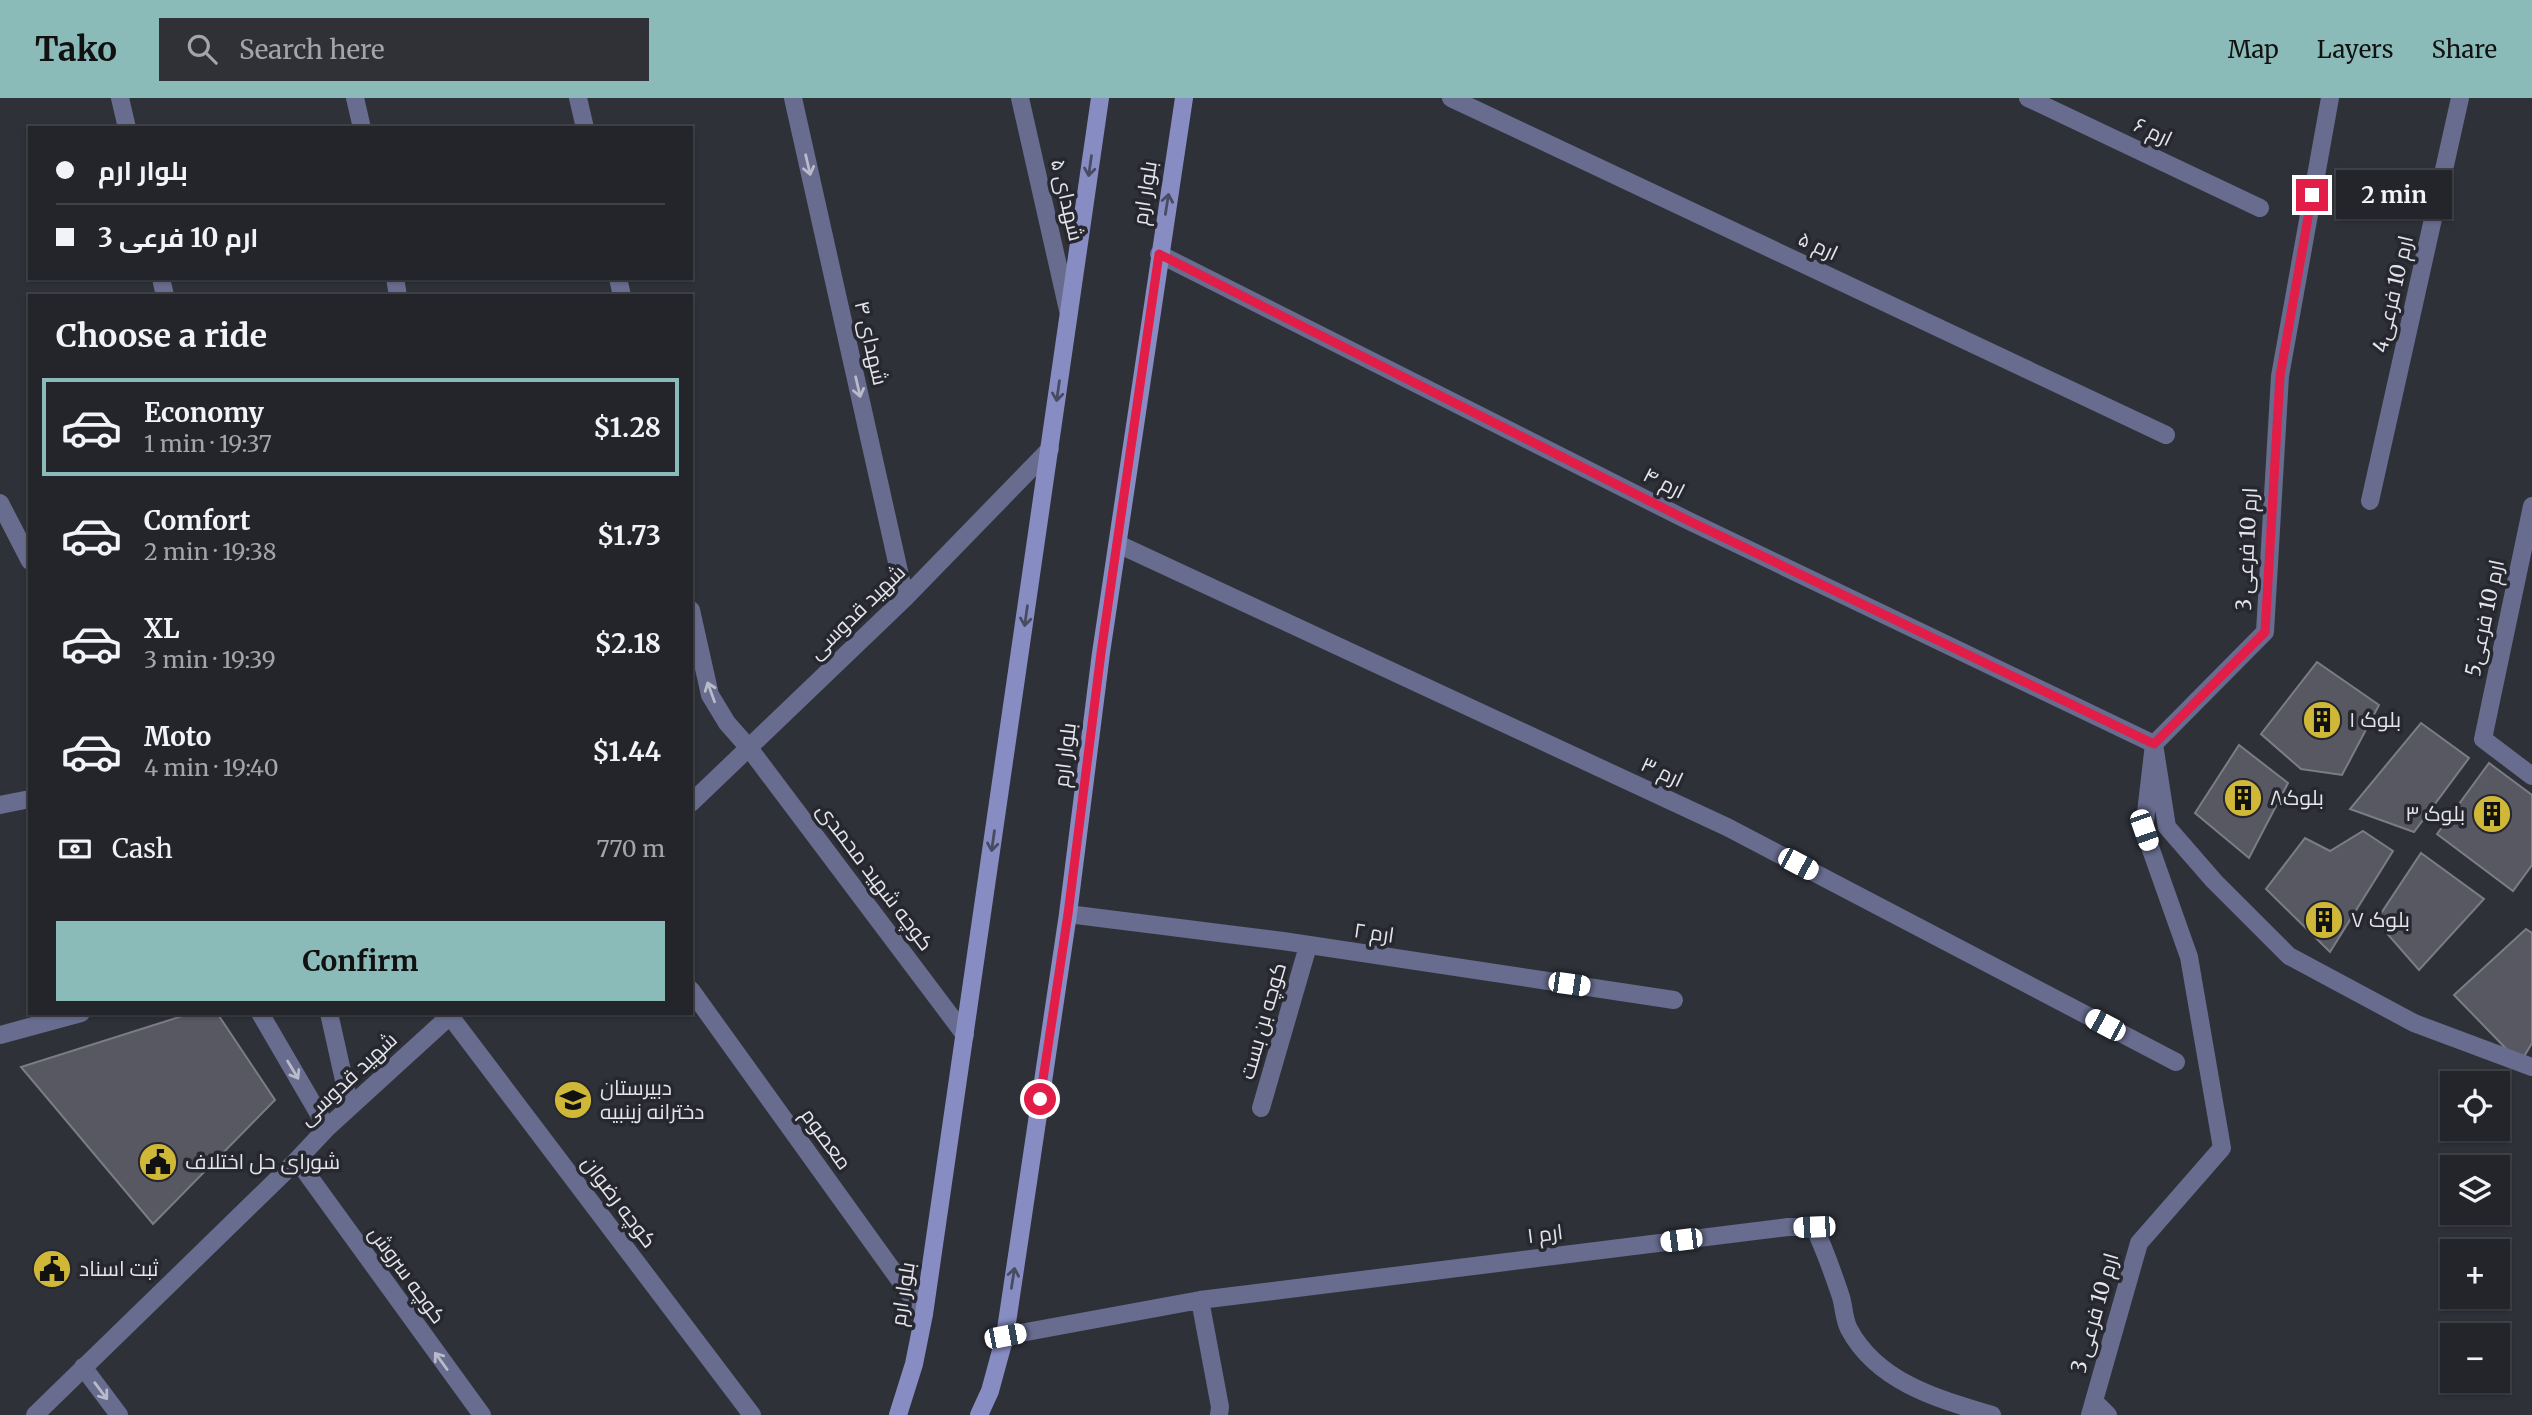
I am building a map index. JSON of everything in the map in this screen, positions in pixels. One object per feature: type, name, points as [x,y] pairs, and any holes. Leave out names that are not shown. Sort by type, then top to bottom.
[{"type":"main road","name":"بلوار ارم","points":[[898,1415],[914,1364],[924,1314],[1100,98]]},
{"type":"main road","name":"بلوار ارم","points":[[979,1415],[990,1391],[1005,1336],[1068,914],[1101,653],[1184,98]]},
{"type":"street","points":[[120,98],[127,126]]},
{"type":"street","points":[[355,98],[362,126]]},
{"type":"street","points":[[578,98],[585,126]]},
{"type":"street","name":"شهدای ۴","points":[[793,98],[905,598]]},
{"type":"street","name":"شهدای ۵","points":[[1020,98],[1069,313]]},
{"type":"street","name":"ارم ۵","points":[[1451,98],[2166,435]]},
{"type":"street","name":"ارم ۶","points":[[2028,98],[2260,208]]},
{"type":"street","name":"ارم 10 فرعی 3","points":[[2092,1408],[2139,1243],[2222,1148],[2189,957],[2144,830],[2154,744],[2265,632],[2280,376],[2330,98]]},
{"type":"street","name":"ارم 10 فرعی4","points":[[2370,501],[2460,98]]},
{"type":"street","name":"ارم ۴","points":[[1159,254],[1687,520],[2154,744]]},
{"type":"street","name":"شهید قدوسی","points":[[693,801],[905,598],[1050,449]]},
{"type":"street","points":[[0,503],[28,557]]},
{"type":"street","name":"ارم 10 فرعی5","points":[[2532,506],[2483,739],[2532,776]]},
{"type":"street","name":"ارم ۳","points":[[1118,544],[1727,827],[2176,1062]]},
{"type":"street","name":"کوچه شهید محمدی","points":[[693,619],[710,695],[726,723],[749,748],[965,1035]]},
{"type":"street","points":[[2154,744],[2167,827],[2214,881],[2289,956],[2414,1023],[2532,1067]]},
{"type":"street","points":[[0,806],[28,799]]},
{"type":"street","name":"ارم ۲","points":[[1068,914],[1674,1000]]},
{"type":"street","name":"کوچه بن بست","points":[[1261,1108],[1308,946]]},
{"type":"street","name":"معصوم","points":[[693,993],[924,1314]]},
{"type":"street","points":[[0,1035],[73,1015]]},
{"type":"street","points":[[261,1015],[327,1128]]},
{"type":"street","points":[[329,1015],[350,1107]]},
{"type":"street","name":"شهید قدوسی","points":[[35,1415],[327,1128],[452,1015]]},
{"type":"street","name":"کوچه رضوان","points":[[452,1015],[752,1415]]},
{"type":"street","name":"کوچه سروش","points":[[297,1160],[482,1415]]},
{"type":"street","name":"ارم ۱","points":[[1005,1336],[1200,1300],[1788,1227],[1814,1227],[1837,1287],[1848,1327],[1866,1352],[1885,1372],[1915,1389],[1992,1415]]},
{"type":"street","points":[[1200,1300],[1220,1407],[1219,1415]]},
{"type":"street","points":[[83,1367],[118,1415]]},
{"type":"street","points":[[2092,1408],[2108,1415]]},
{"type":"building","name":"بلوک ۱","points":[[2317,662],[2379,705],[2342,775],[2301,769],[2261,734]]},
{"type":"building","points":[[2421,723],[2469,758],[2414,832],[2350,809]]},
{"type":"building","name":"بلوک۸","points":[[2239,745],[2288,783],[2249,858],[2195,813]]},
{"type":"building","name":"بلوک ۳","points":[[2489,763],[2532,795],[2532,865],[2513,891],[2437,834]]},
{"type":"building","name":"بلوک ۷","points":[[2363,831],[2393,851],[2330,952],[2266,889],[2305,838],[2330,851]]},
{"type":"building","points":[[2421,853],[2484,899],[2419,970],[2376,921]]},
{"type":"building","points":[[2526,929],[2532,933],[2532,1043],[2520,1063],[2454,995]]},
{"type":"building","name":"شورای حل اختلاف","points":[[186,1015],[218,1015],[275,1100],[153,1224],[21,1067]]},
{"type":"place","name":"بلوک ۱","points":[[2322,720]]},
{"type":"place","name":"بلوک۸","points":[[2243,798]]},
{"type":"place","name":"بلوک ۳","points":[[2492,814]]},
{"type":"place","name":"بلوک ۷","points":[[2324,920]]},
{"type":"place","name":"دبیرستان دخترانه زینبیه","points":[[573,1100]]},
{"type":"place","name":"شورای حل اختلاف","points":[[158,1162]]},
{"type":"place","name":"ثبت اسناد","points":[[52,1269]]},
{"type":"route","points":[[1040,1099],[1159,254],[1687,520],[2154,744],[2265,632],[2280,376],[2312,195]]}]
